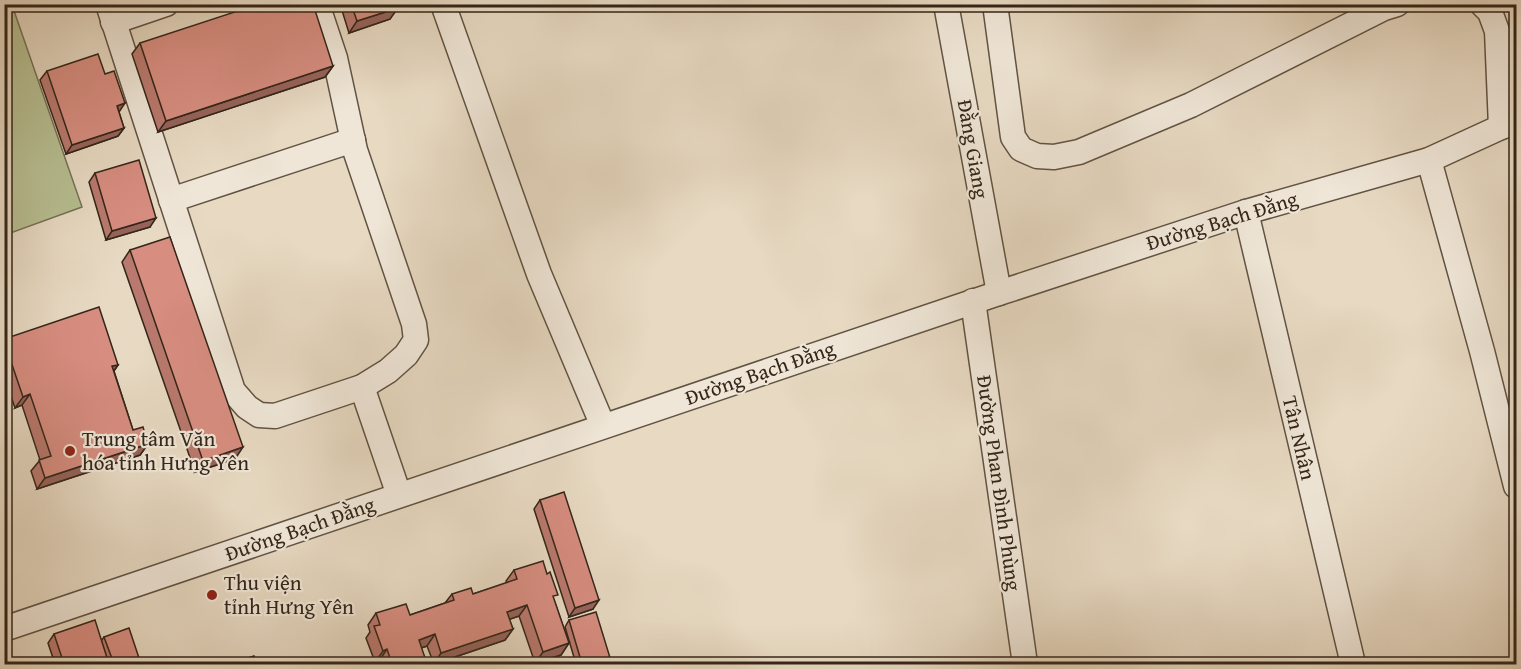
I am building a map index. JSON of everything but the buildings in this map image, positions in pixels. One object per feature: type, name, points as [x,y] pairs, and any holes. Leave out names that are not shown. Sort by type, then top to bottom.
[{"type":"street","points":[[166,4],[111,13],[134,48],[171,200],[233,391],[247,407],[259,415],[275,416],[363,387],[394,366],[406,355],[416,340],[414,324],[355,150],[335,58],[317,4]]},
{"type":"street","points":[[443,4],[539,274],[603,426]]},
{"type":"street","name":"Đằng Giang","points":[[946,4],[999,293]]},
{"type":"street","points":[[995,4],[1013,137],[1021,149],[1036,156],[1054,157],[1079,152],[1191,105],[1384,8],[1397,4]]},
{"type":"street","points":[[1482,4],[1490,12],[1497,31],[1511,128]]},
{"type":"street","name":"Đường Bạch Đằng","points":[[4,628],[973,301],[1246,212],[1429,160],[1511,128]]},
{"type":"street","points":[[171,200],[353,140]]},
{"type":"street","points":[[1429,160],[1482,351],[1516,486]]},
{"type":"street","name":"Tân Nhân","points":[[1246,212],[1353,664]]},
{"type":"street","name":"Đường Phan Đình Phùng","points":[[973,301],[1025,664]]},
{"type":"street","points":[[363,387],[399,495]]},
{"type":"green space","points":[[12,5],[82,207],[5,235],[4,8]]},
{"type":"place","name":"Trung tâm Văn hóa tỉnh Hưng Yên","points":[[70,451]]},
{"type":"place","name":"Thu viện tỉnh Hưng Yên","points":[[212,595]]}]
